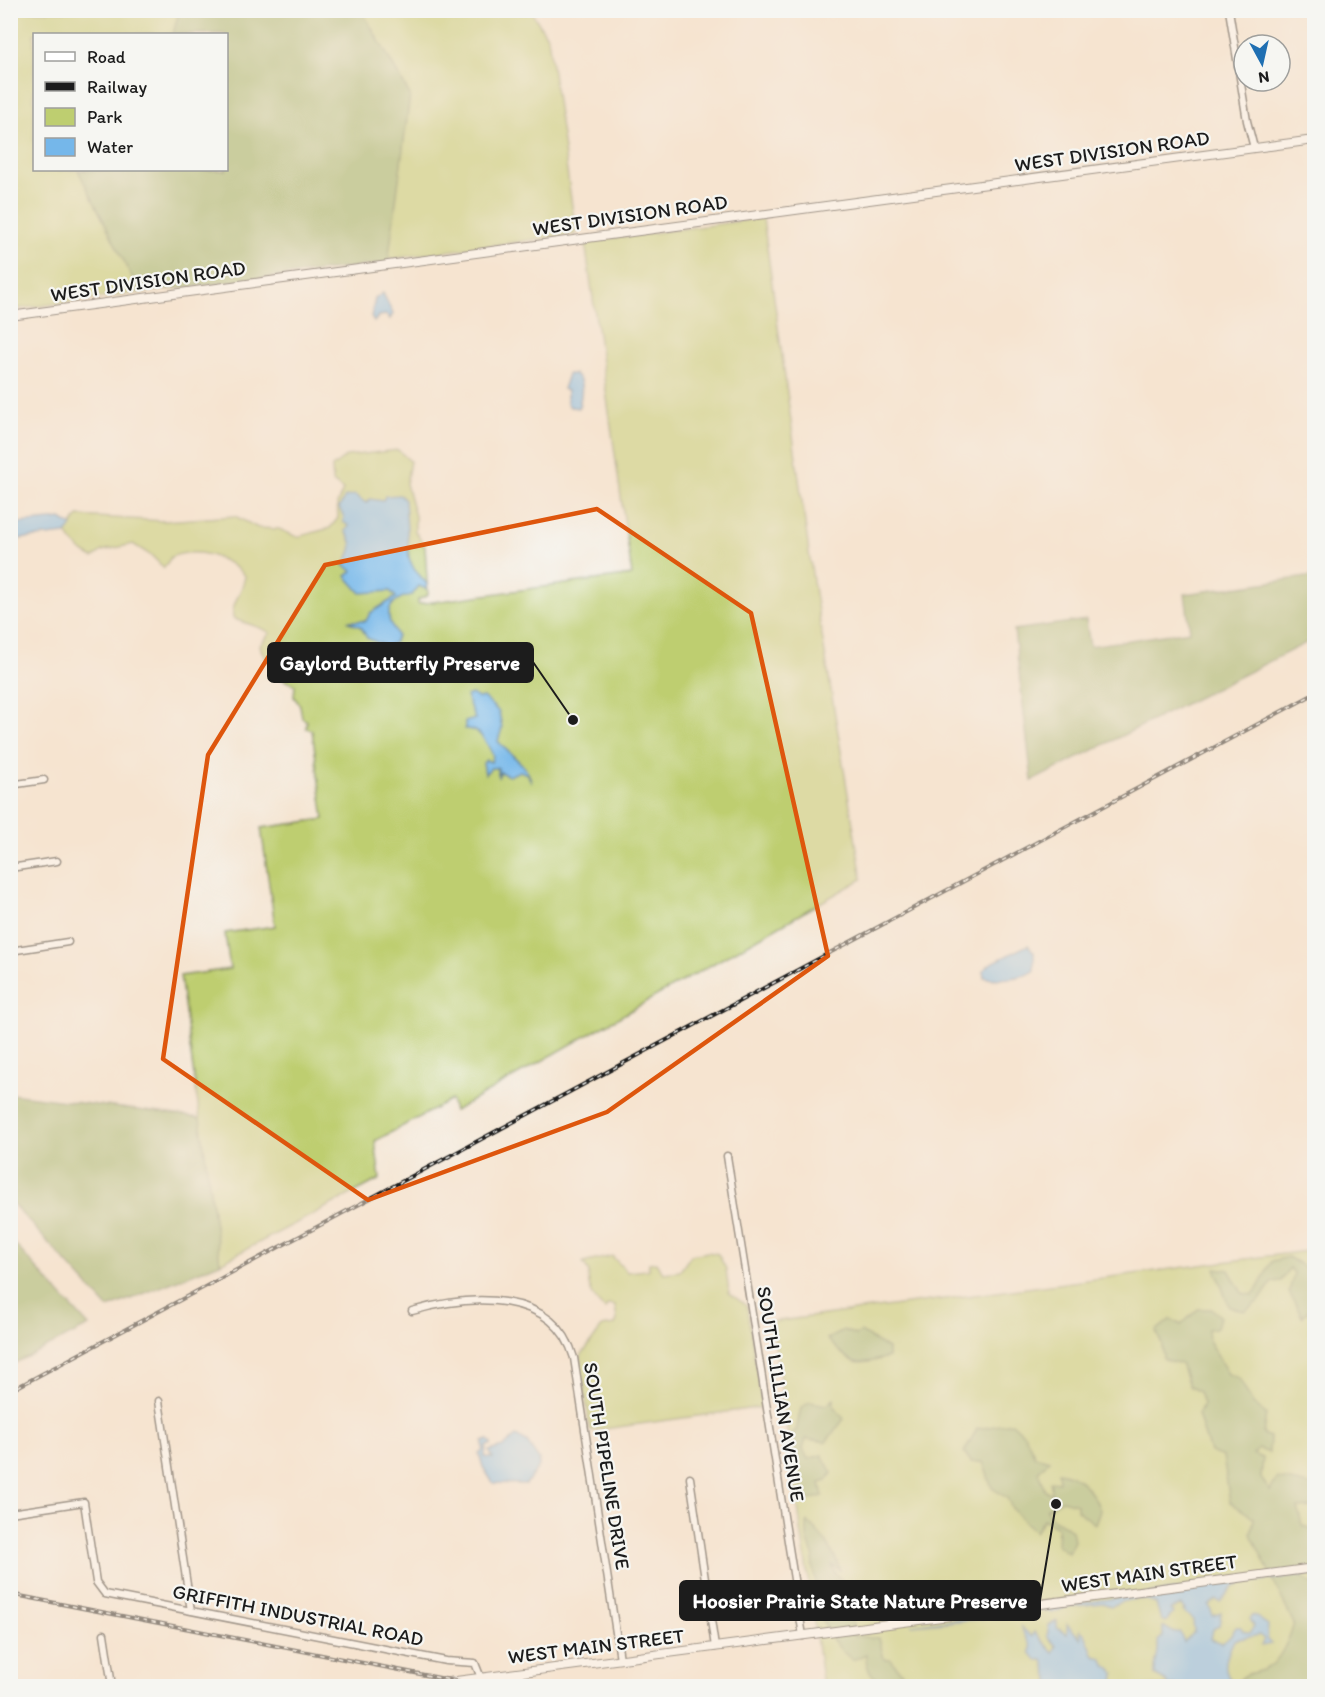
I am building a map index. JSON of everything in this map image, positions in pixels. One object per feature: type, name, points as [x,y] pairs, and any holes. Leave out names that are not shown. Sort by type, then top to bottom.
[{"type":"street","points":[[1229,10],[1247,122],[1254,148]]},
{"type":"street","name":"WEST DIVISION ROAD","points":[[10,316],[1314,140]]},
{"type":"street","points":[[10,785],[44,780]]},
{"type":"street","points":[[10,868],[57,861]]},
{"type":"street","points":[[10,951],[68,942]]},
{"type":"street","name":"SOUTH LILLIAN AVENUE","points":[[727,1156],[803,1636]]},
{"type":"street","name":"SOUTH PIPELINE DRIVE","points":[[412,1311],[451,1302],[506,1302],[544,1315],[566,1338],[574,1358],[620,1659]]},
{"type":"street","points":[[159,1401],[191,1611]]},
{"type":"street","points":[[690,1478],[715,1647]]},
{"type":"street","name":"GRIFFITH INDUSTRIAL ROAD","points":[[10,1513],[84,1502],[99,1589],[107,1594],[446,1661],[475,1663],[481,1678]]},
{"type":"street","name":"WEST MAIN STREET","points":[[418,1686],[440,1685],[620,1659],[1314,1568]]},
{"type":"street","points":[[104,1635],[112,1686]]},
{"type":"highlighted area","points":[[597,509],[751,613],[828,956],[607,1112],[368,1200],[163,1059],[208,755],[325,565]]},
{"type":"green space","points":[[10,11],[531,11],[548,38],[576,234],[11,310]]},
{"type":"green space","points":[[179,11],[362,11],[410,95],[388,263],[140,293],[79,171],[228,171],[228,33],[173,33]]},
{"type":"green space","points":[[763,218],[813,581],[862,879],[454,1111],[451,1100],[375,1141],[380,1179],[220,1263],[180,976],[230,969],[225,933],[275,926],[261,828],[324,819],[312,730],[306,728],[307,721],[302,718],[300,705],[294,697],[295,685],[280,678],[261,650],[260,645],[270,633],[233,618],[234,607],[245,576],[237,569],[220,559],[200,553],[171,557],[164,568],[152,556],[133,544],[102,551],[93,558],[80,550],[66,534],[78,516],[164,521],[235,516],[258,528],[279,529],[297,537],[330,528],[338,518],[337,504],[343,490],[333,482],[332,467],[347,456],[398,450],[410,461],[406,484],[415,516],[415,531],[425,547],[428,595],[418,600],[418,604],[632,575],[585,242]]},
{"type":"green space","points":[[1313,576],[1314,639],[1032,781],[1014,630],[1086,620],[1090,646],[1190,631],[1185,594]]},
{"type":"green space","points":[[11,1094],[200,1118],[220,1263],[108,1308],[11,1202]]},
{"type":"green space","points":[[10,1239],[89,1326],[11,1365],[10,1365]]},
{"type":"green space","points":[[1314,1250],[1314,1686],[823,1686],[772,1322]]},
{"type":"green space","points":[[708,1252],[718,1254],[726,1269],[729,1293],[747,1306],[762,1407],[590,1431],[580,1357],[602,1327],[615,1325],[617,1320],[615,1306],[608,1305],[605,1309],[594,1297],[589,1283],[589,1272],[583,1263],[612,1256],[627,1272],[648,1270],[649,1263],[656,1262],[663,1273],[680,1271],[691,1255]]},
{"type":"green space","points":[[1288,1257],[1311,1271],[1314,1258],[1314,1305],[1302,1317],[1289,1292],[1294,1273],[1290,1268],[1281,1281],[1272,1282],[1260,1300],[1245,1311],[1229,1307],[1215,1268],[1229,1270],[1242,1293],[1252,1295],[1272,1261]]},
{"type":"green space","points":[[1198,1309],[1212,1309],[1220,1316],[1217,1328],[1208,1329],[1209,1342],[1228,1374],[1239,1378],[1253,1404],[1266,1414],[1263,1434],[1270,1437],[1269,1453],[1259,1449],[1253,1454],[1263,1458],[1261,1478],[1270,1491],[1277,1478],[1314,1486],[1314,1507],[1298,1508],[1302,1525],[1314,1531],[1314,1570],[1302,1577],[1314,1586],[1314,1686],[1241,1686],[1239,1681],[1248,1674],[1265,1669],[1275,1661],[1283,1650],[1294,1624],[1251,1534],[1254,1518],[1230,1502],[1223,1457],[1210,1452],[1198,1415],[1203,1404],[1199,1392],[1189,1386],[1181,1364],[1163,1359],[1162,1344],[1156,1331],[1171,1319],[1181,1325]]},
{"type":"green space","points":[[844,1330],[855,1335],[861,1332],[888,1349],[888,1357],[860,1363],[848,1359],[827,1339]]},
{"type":"green space","points":[[834,1399],[834,1407],[844,1419],[826,1442],[806,1439],[803,1449],[808,1459],[822,1455],[832,1473],[827,1481],[820,1483],[823,1496],[803,1502],[799,1495],[801,1485],[792,1432],[796,1431],[801,1408],[810,1402],[827,1405]]},
{"type":"green space","points":[[1012,1423],[1025,1435],[1035,1456],[1049,1460],[1038,1472],[1045,1491],[1052,1494],[1050,1481],[1059,1482],[1058,1472],[1066,1473],[1079,1480],[1097,1503],[1100,1510],[1095,1524],[1077,1510],[1077,1504],[1062,1500],[1047,1508],[1048,1515],[1072,1530],[1074,1541],[1068,1553],[1057,1545],[1058,1527],[1043,1519],[1035,1532],[1013,1510],[1007,1498],[992,1488],[983,1462],[971,1462],[964,1452],[977,1429]]},
{"type":"green space","points":[[807,1521],[831,1549],[840,1570],[832,1565],[837,1575],[842,1581],[852,1586],[853,1592],[841,1609],[848,1611],[853,1623],[853,1636],[879,1638],[884,1659],[891,1659],[909,1683],[885,1684],[873,1676],[869,1670],[866,1654],[853,1660],[845,1654],[827,1630],[817,1602],[814,1557],[807,1539]]},
{"type":"water","points":[[383,293],[393,314],[390,319],[386,315],[379,316],[374,322],[371,317],[375,299]]},
{"type":"water","points":[[568,374],[575,374],[580,382],[582,391],[579,408],[570,407],[567,403],[567,391],[563,389]]},
{"type":"water","points":[[355,495],[366,503],[370,499],[383,501],[385,496],[400,495],[405,500],[409,558],[414,569],[427,584],[426,589],[419,586],[412,595],[398,600],[391,607],[390,622],[397,636],[394,643],[386,646],[367,638],[361,627],[347,621],[366,621],[370,613],[396,597],[390,591],[361,593],[346,576],[352,571],[344,565],[352,544],[345,531],[349,526],[343,522],[344,517],[339,508],[345,497]]},
{"type":"water","points":[[61,519],[72,526],[66,534],[18,539],[12,528],[19,523]]},
{"type":"water","points":[[472,694],[478,698],[483,697],[499,712],[502,728],[498,741],[522,764],[532,782],[527,774],[520,771],[509,776],[500,772],[498,778],[498,768],[491,768],[485,774],[483,763],[486,760],[491,762],[493,755],[479,734],[465,729],[465,722],[475,719],[466,696]]},
{"type":"water","points":[[1028,945],[1034,952],[1034,971],[1009,978],[984,977],[983,971],[990,964]]},
{"type":"water","points":[[516,1436],[527,1442],[539,1460],[539,1466],[526,1484],[493,1483],[483,1467],[479,1453],[483,1450],[483,1442],[488,1440],[491,1443],[486,1446],[485,1457],[493,1458],[489,1451],[503,1447]]},
{"type":"water","points":[[1314,1572],[1314,1574],[1243,1583],[1233,1587],[1220,1602],[1216,1600],[1209,1605],[1213,1616],[1221,1613],[1219,1626],[1213,1629],[1211,1639],[1221,1643],[1230,1637],[1236,1627],[1241,1627],[1243,1631],[1249,1633],[1254,1626],[1250,1619],[1253,1615],[1268,1625],[1267,1640],[1271,1644],[1261,1646],[1264,1639],[1259,1635],[1234,1640],[1228,1653],[1226,1669],[1234,1686],[1169,1686],[1167,1682],[1155,1675],[1158,1641],[1163,1636],[1163,1626],[1174,1633],[1180,1632],[1184,1642],[1194,1631],[1193,1620],[1183,1611],[1185,1610],[1181,1605],[1170,1610],[1173,1613],[1166,1622],[1161,1620],[1156,1603],[1138,1599],[1110,1606],[1103,1603],[1067,1607],[1052,1613],[1042,1610],[1014,1616],[911,1625]]},
{"type":"water","points":[[1057,1621],[1057,1628],[1067,1634],[1067,1624],[1081,1639],[1080,1630],[1085,1634],[1094,1656],[1102,1658],[1106,1666],[1115,1673],[1114,1686],[1051,1685],[1043,1660],[1036,1660],[1030,1652],[1031,1647],[1020,1626],[1032,1637],[1034,1632],[1053,1653],[1056,1646],[1047,1636],[1049,1625]]},
{"type":"railway","points":[[10,1391],[1314,694]]},
{"type":"railway","points":[[10,1594],[481,1686]]},
{"type":"place","name":"Gaylord Butterfly Preserve","points":[[573,720]]},
{"type":"place","name":"Hoosier Prairie State Nature Preserve","points":[[1056,1504]]}]
